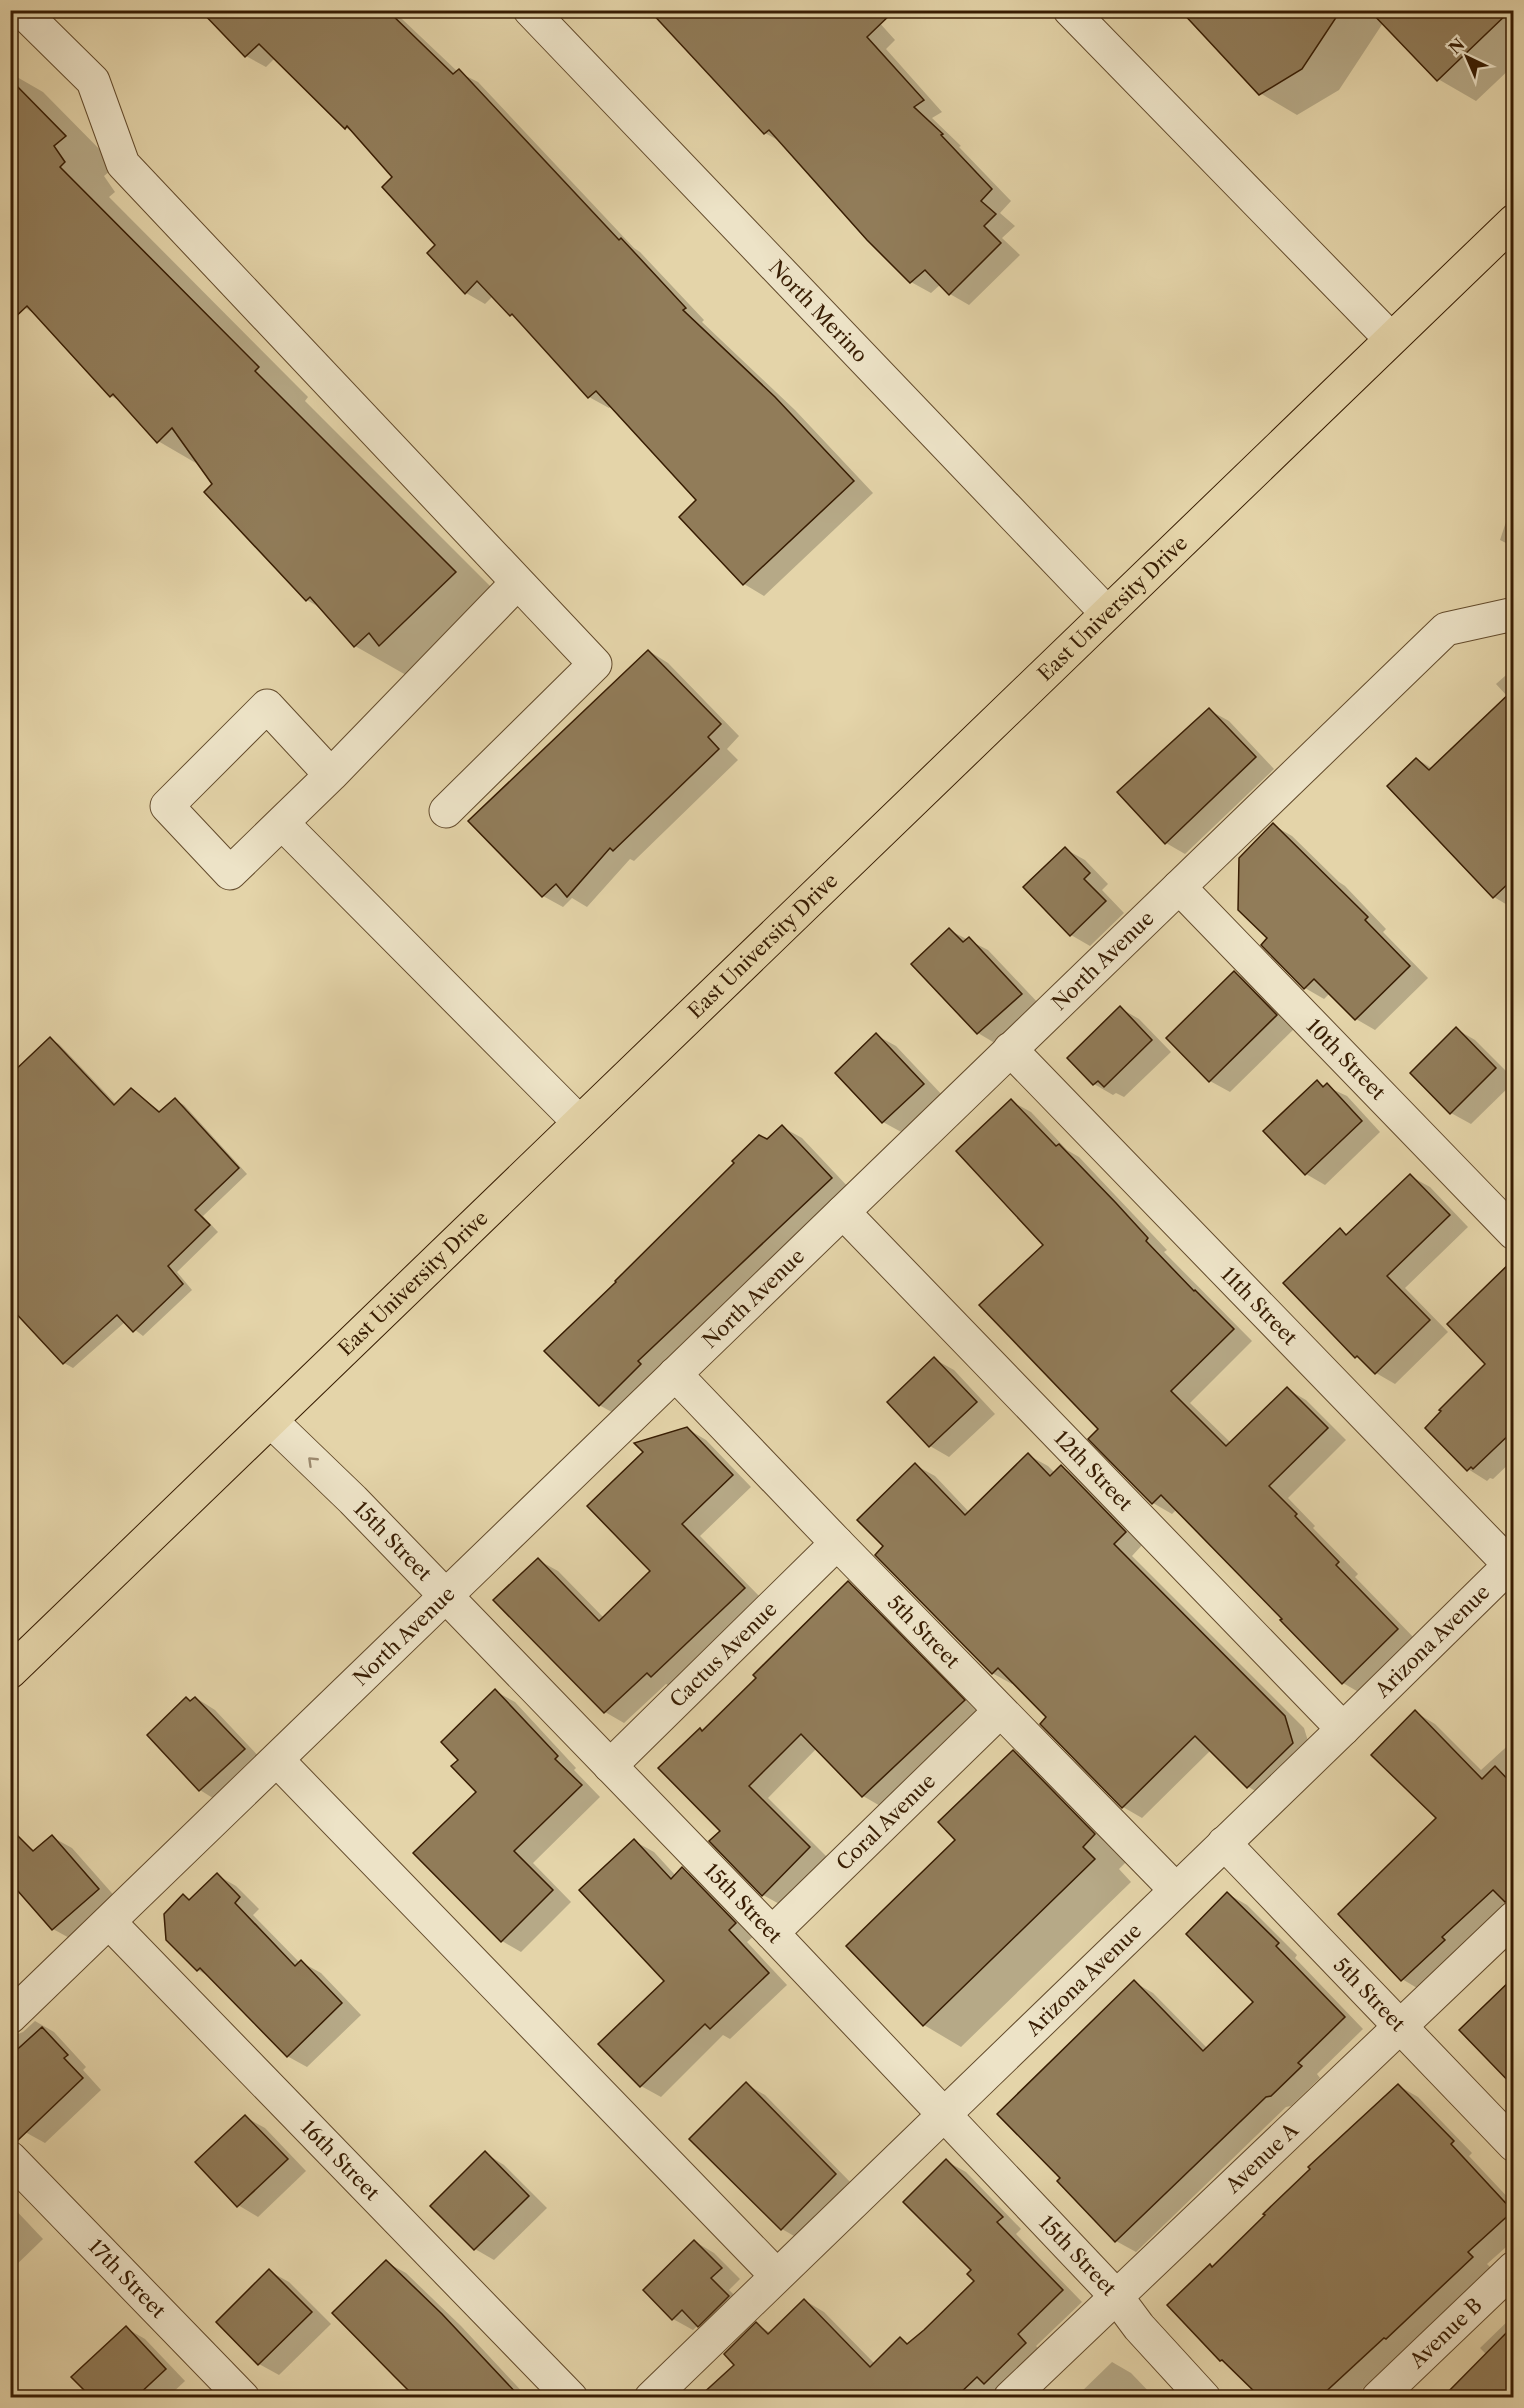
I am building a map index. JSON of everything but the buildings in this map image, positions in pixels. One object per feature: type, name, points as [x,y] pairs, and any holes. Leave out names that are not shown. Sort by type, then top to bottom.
[{"type":"main road","name":"East University Drive","points":[[10,1672],[1390,338],[1514,221]]},
{"type":"street","points":[[21,10],[93,81],[123,164],[595,664],[446,811]]},
{"type":"street","name":"North Merino","points":[[530,10],[1106,612]]},
{"type":"street","points":[[1070,10],[1390,338]]},
{"type":"street","points":[[331,775],[267,706],[167,806],[230,873],[283,824],[331,775],[517,582]]},
{"type":"street","name":"North Avenue","points":[[10,2017],[1446,629],[1514,614]]},
{"type":"street","points":[[283,824],[579,1122]]},
{"type":"street","name":"10th Street","points":[[1179,887],[1514,1233]]},
{"type":"street","name":"11th Street","points":[[1010,1049],[1512,1563]]},
{"type":"street","name":"12th Street","points":[[843,1212],[1343,1729]]},
{"type":"street","name":"5th Street","points":[[675,1374],[1175,1889]]},
{"type":"street","name":"15th Street","points":[[271,1421],[353,1500],[772,1933],[1116,2296],[1139,2327],[1204,2397]]},
{"type":"street","name":"Cactus Avenue","points":[[610,1766],[837,1543]]},
{"type":"street","name":"Arizona Avenue","points":[[651,2397],[1512,1563]]},
{"type":"street","name":"Coral Avenue","points":[[772,1933],[1000,1711]]},
{"type":"street","points":[[277,1760],[776,2275]]},
{"type":"street","name":"5th Street","points":[[1224,1843],[1514,2145]]},
{"type":"street","name":"Avenue A","points":[[1010,2397],[1514,1918]]},
{"type":"street","name":"16th Street","points":[[109,1922],[571,2397]]},
{"type":"street","name":"17th Street","points":[[10,2158],[243,2397]]},
{"type":"street","name":"Avenue B","points":[[1378,2397],[1514,2268]]}]
